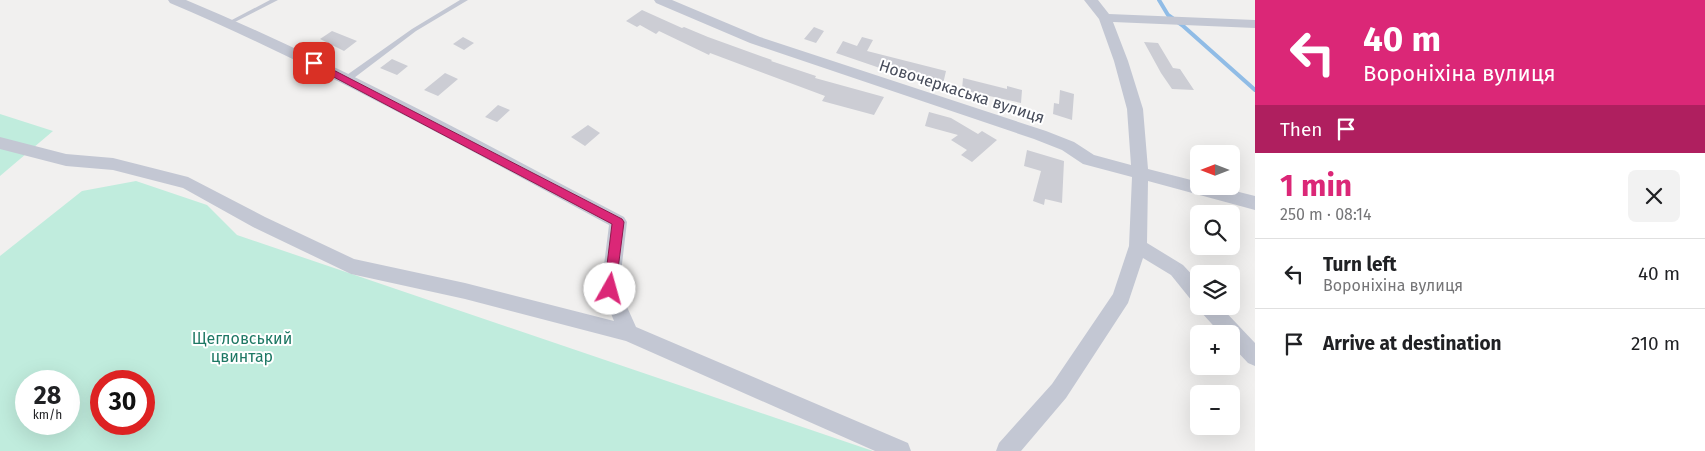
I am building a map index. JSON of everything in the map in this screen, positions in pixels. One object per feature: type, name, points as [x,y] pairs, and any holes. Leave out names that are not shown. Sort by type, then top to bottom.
[{"type":"street","points":[[175,0],[230,22],[347,79],[618,222],[610,289],[629,333]]},
{"type":"street","name":"Новочеркаська вулиця","points":[[661,0],[756,40],[1040,135],[1068,146],[1089,160],[1255,202]]},
{"type":"street","points":[[1007,451],[1059,391],[1121,297],[1138,246],[1140,172],[1135,110],[1121,61],[1105,18],[1091,0]]},
{"type":"street","points":[[1105,18],[1255,24]]},
{"type":"street","points":[[0,142],[66,160],[113,164],[188,183],[259,222],[351,266],[465,291],[629,333],[900,451]]},
{"type":"street","points":[[1138,246],[1177,270],[1190,285]]},
{"type":"street","points":[[1216,315],[1255,357]]},
{"type":"lane","points":[[230,22],[275,0]]},
{"type":"lane","points":[[347,79],[414,30],[465,0]]},
{"type":"green space","points":[[0,114],[53,131],[0,176]]},
{"type":"green space","name":"Щегловський цвинтар","points":[[136,181],[207,205],[237,235],[873,451],[0,451],[0,256],[82,191]]},
{"type":"building","points":[[642,10],[682,28],[684,27],[771,61],[816,76],[815,78],[884,97],[874,115],[822,101],[825,96],[710,53],[709,55],[659,31],[656,34],[640,25],[637,27],[626,21]]},
{"type":"building","points":[[814,27],[824,31],[816,43],[804,39]]},
{"type":"building","points":[[332,31],[357,41],[344,51],[320,39]]},
{"type":"building","points":[[463,37],[474,43],[464,50],[453,44]]},
{"type":"building","points":[[862,37],[873,40],[867,51],[946,71],[943,84],[914,76],[912,79],[836,53],[843,41],[857,46]]},
{"type":"building","points":[[1144,42],[1158,43],[1173,68],[1180,69],[1194,90],[1172,89]]},
{"type":"building","points":[[392,59],[408,66],[397,75],[380,68]]},
{"type":"building","points":[[445,73],[458,79],[438,96],[424,90]]},
{"type":"building","points":[[963,78],[1007,89],[1007,86],[1022,90],[1021,103],[962,90]]},
{"type":"building","points":[[1060,90],[1074,94],[1072,120],[1053,114],[1054,103],[1059,104]]},
{"type":"building","points":[[498,105],[510,110],[497,122],[485,117]]},
{"type":"building","points":[[929,112],[951,118],[978,134],[982,131],[997,140],[972,162],[961,155],[967,150],[951,140],[958,135],[925,126]]},
{"type":"building","points":[[588,125],[600,133],[585,146],[571,137]]},
{"type":"building","points":[[1027,150],[1064,161],[1062,203],[1045,199],[1044,205],[1033,201],[1041,171],[1024,166]]},
{"type":"waterway","points":[[1159,0],[1168,15],[1182,25],[1255,90]]},
{"type":"route","points":[[314,63],[618,222],[610,289]]}]
